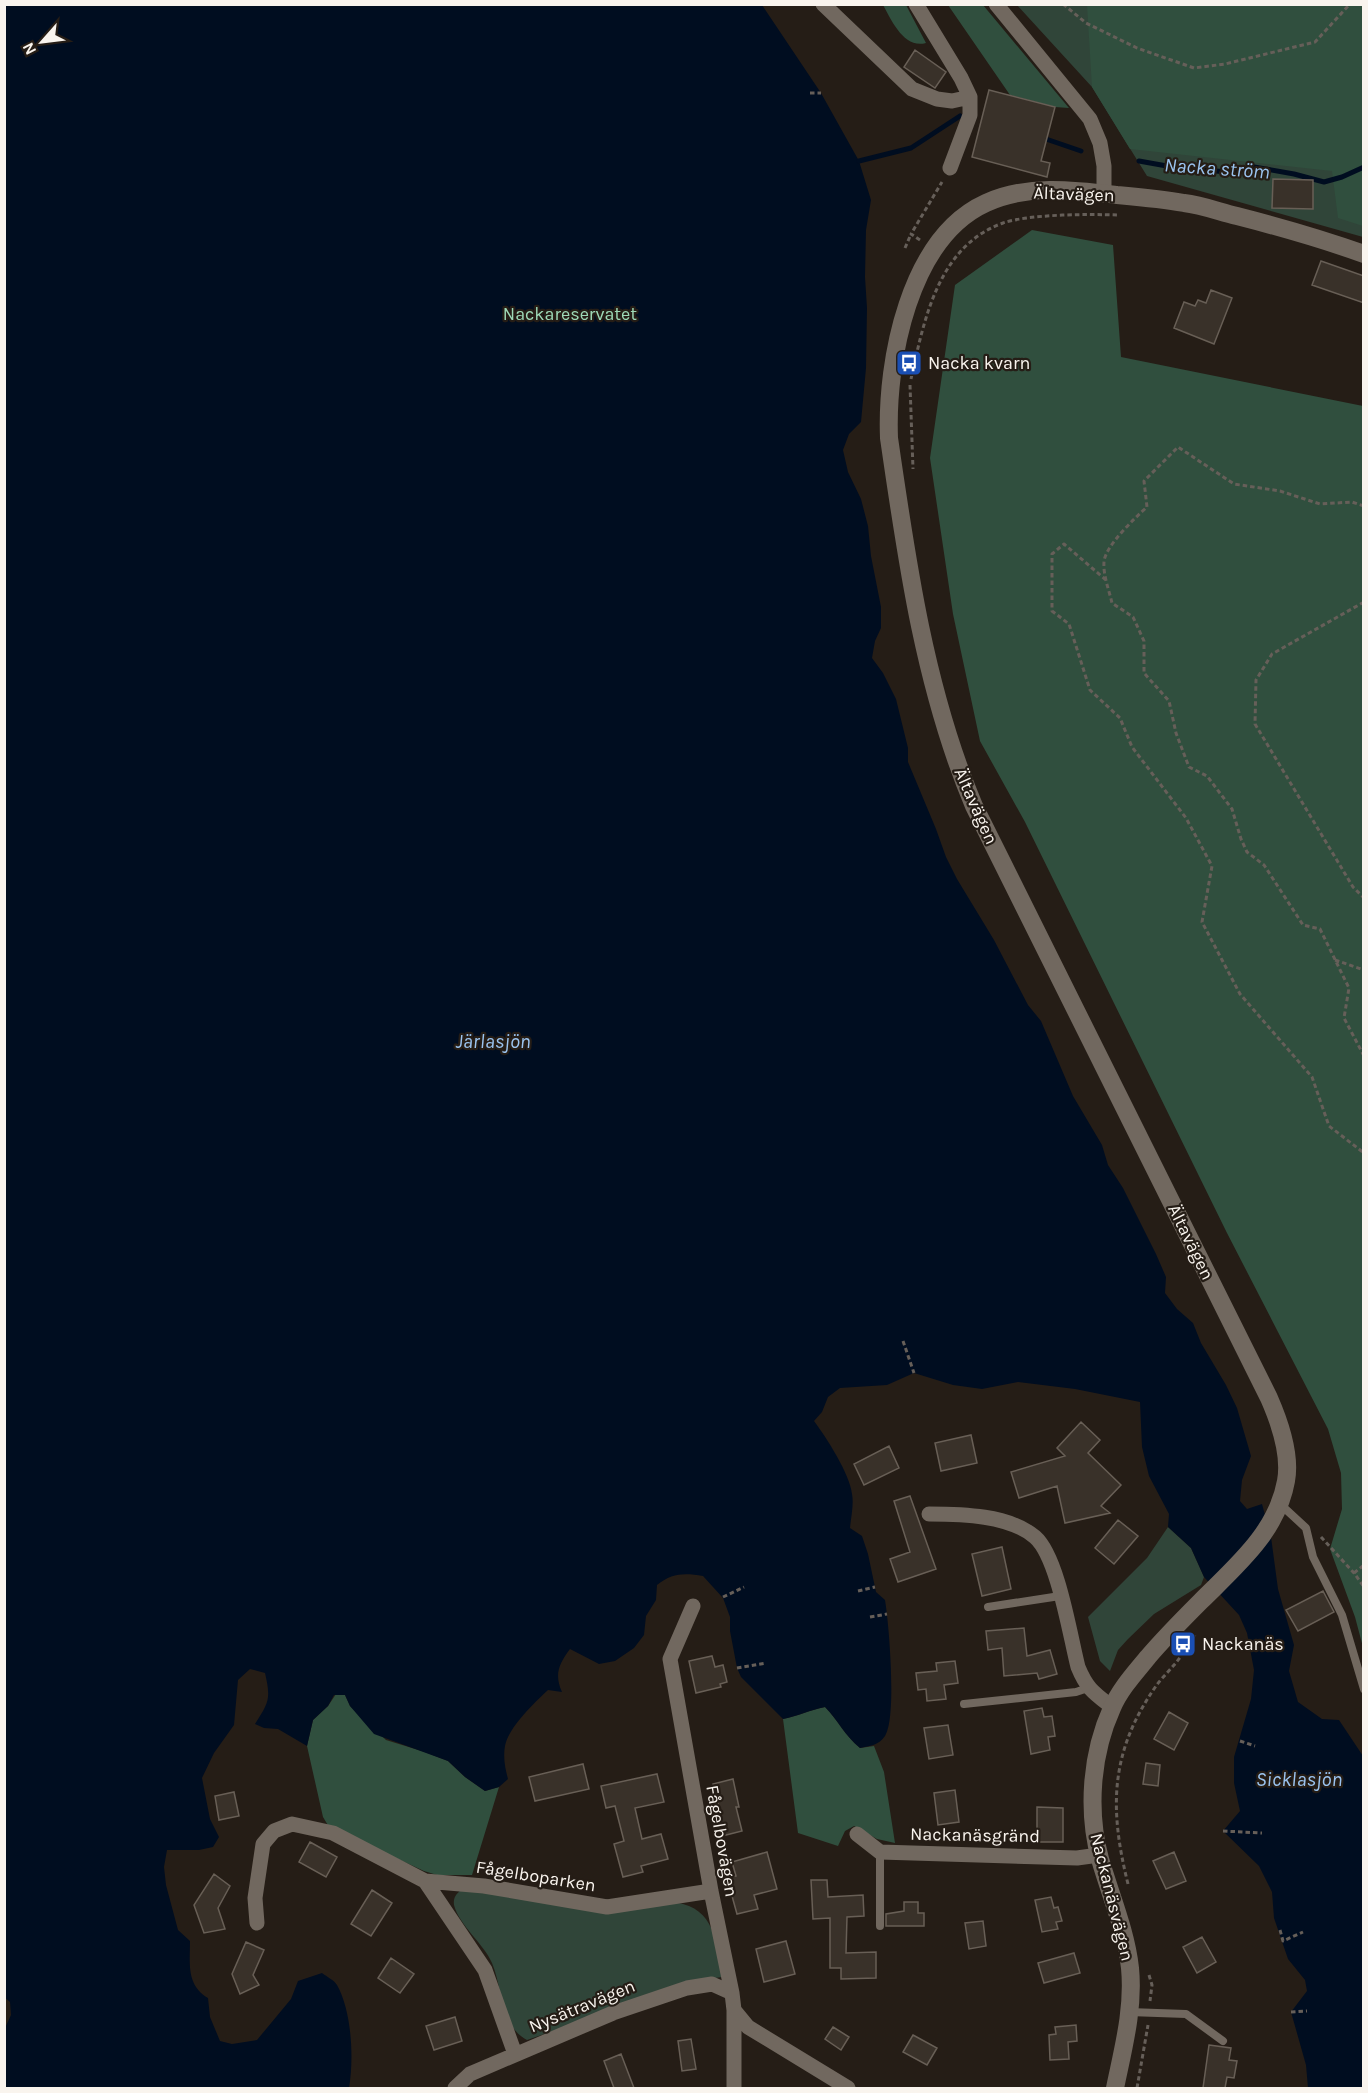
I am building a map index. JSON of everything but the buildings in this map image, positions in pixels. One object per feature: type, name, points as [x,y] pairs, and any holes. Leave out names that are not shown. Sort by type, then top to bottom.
[{"type":"main road","name":"Ältavägen","points":[[1112,1707],[1128,1681],[1196,1605],[1261,1539],[1279,1507],[1286,1479],[1286,1453],[1279,1420],[1269,1398],[979,817],[957,767],[920,627],[900,511],[889,429],[890,385],[900,334],[915,282],[934,250],[944,235],[962,217],[986,203],[1005,196],[1025,192],[1066,190],[1186,203],[1312,236],[1364,254]]},
{"type":"main road","name":"Nackanäsvägen","points":[[1112,1707],[1097,1753],[1093,1798],[1094,1826],[1099,1856],[1130,1966],[1131,2000],[1115,2088]]},
{"type":"street","points":[[823,4],[912,89],[937,99],[951,101],[970,97]]},
{"type":"street","points":[[916,4],[970,97],[970,115],[950,168]]},
{"type":"street","points":[[996,4],[1090,119],[1100,143],[1104,166],[1104,193]]},
{"type":"street","points":[[929,1514],[959,1514],[992,1518],[1026,1531],[1036,1538],[1050,1560],[1078,1667],[1088,1688],[1112,1707]]},
{"type":"street","name":"Fågelbovägen","points":[[693,1606],[670,1659],[711,1891],[732,1993],[734,2088]]},
{"type":"street","name":"Fågelboparken","points":[[258,1923],[255,1898],[263,1844],[274,1831],[292,1824],[333,1833],[425,1881],[484,1886],[607,1907],[711,1891]]},
{"type":"street","points":[[857,1834],[880,1852]]},
{"type":"street","name":"Nackanäsgränd","points":[[880,1852],[1077,1858],[1099,1856]]},
{"type":"street","name":"Fågelboparken","points":[[425,1881],[485,1970],[515,2054]]},
{"type":"street","name":"Nysätravägen","points":[[455,2088],[470,2074],[613,2013],[687,1988],[711,1984],[732,1993]]},
{"type":"street","points":[[734,2010],[748,2026],[848,2088]]},
{"type":"lane","points":[[1279,1507],[1306,1528],[1313,1557],[1341,1615],[1364,1689]]},
{"type":"lane","points":[[988,1607],[1060,1596]]},
{"type":"lane","points":[[964,1704],[1076,1692],[1088,1688]]},
{"type":"lane","points":[[880,1852],[880,1926]]},
{"type":"lane","points":[[1129,2012],[1186,2014],[1223,2041]]},
{"type":"path","points":[[1064,4],[1086,22],[1137,48],[1194,68],[1225,64],[1315,42],[1350,4]]},
{"type":"path","points":[[810,93],[821,93]]},
{"type":"path","points":[[905,248],[950,168]]},
{"type":"path","points":[[913,477],[910,381],[930,306],[941,278],[950,263],[974,238],[1002,224],[1023,218],[1122,215]]},
{"type":"path","points":[[911,234],[934,250]]},
{"type":"path","points":[[1364,506],[1352,502],[1320,504],[1280,491],[1234,484],[1178,447],[1144,481],[1147,507],[1123,530],[1104,560],[1112,603],[1133,617],[1144,641],[1144,673],[1169,701],[1176,733],[1189,767],[1207,776],[1214,784],[1232,809],[1241,839],[1248,852],[1264,865],[1304,925],[1320,929],[1349,988],[1344,1017],[1364,1056]]},
{"type":"path","points":[[1106,580],[1065,544],[1052,554],[1052,611],[1069,624],[1090,690],[1120,718],[1132,747],[1186,818],[1212,866],[1202,922],[1240,994],[1312,1077],[1329,1126],[1364,1153]]},
{"type":"path","points":[[1364,602],[1272,654],[1256,680],[1255,724],[1353,887],[1364,898]]},
{"type":"path","points":[[1334,959],[1364,970]]},
{"type":"path","points":[[903,1341],[914,1373]]},
{"type":"path","points":[[1318,1533],[1364,1587]]},
{"type":"path","points":[[1354,1574],[1364,1565]]},
{"type":"path","points":[[723,1598],[744,1587]]},
{"type":"path","points":[[858,1591],[875,1587]]},
{"type":"path","points":[[870,1617],[887,1614]]},
{"type":"path","points":[[1128,1886],[1118,1846],[1116,1808],[1119,1763],[1138,1714],[1199,1628]]},
{"type":"path","points":[[737,1668],[766,1663]]},
{"type":"path","points":[[1240,1741],[1255,1746]]},
{"type":"path","points":[[1223,1831],[1262,1833]]},
{"type":"path","points":[[1280,1930],[1283,1941],[1303,1932]]},
{"type":"path","points":[[1137,2088],[1150,2013],[1152,1986],[1147,1965]]},
{"type":"path","points":[[1291,2012],[1307,2011]]},
{"type":"green space","points":[[883,5],[906,5],[926,43],[918,44],[905,38]]},
{"type":"green space","points":[[948,5],[983,5],[1069,108],[1055,107],[1010,95]]},
{"type":"green space","points":[[1017,5],[1363,5],[1363,237],[1147,176],[1092,87]]},
{"type":"green space","points":[[1087,5],[1363,5],[1363,226],[1338,218],[1332,171],[1130,149],[1092,87]]},
{"type":"green space","points":[[1032,230],[1113,245],[1121,357],[1363,406],[1363,1647],[1355,1617],[1330,1549],[1342,1509],[1341,1473],[1328,1429],[1227,1233],[1025,822],[980,741],[953,614],[930,458],[955,285]]},
{"type":"green space","points":[[1168,1527],[1191,1548],[1204,1577],[1201,1585],[1154,1614],[1118,1650],[1110,1671],[1100,1661],[1088,1617],[1147,1558]]},
{"type":"green space","points":[[336,1694],[345,1695],[350,1706],[386,1740],[448,1761],[485,1791],[499,1787],[472,1875],[437,1875],[424,1871],[329,1827],[323,1817],[307,1746],[313,1720],[328,1706]]},
{"type":"green space","points":[[825,1707],[860,1748],[874,1746],[884,1772],[895,1843],[877,1839],[854,1826],[845,1831],[838,1846],[798,1833],[783,1719]]},
{"type":"green space","points":[[461,1890],[683,1904],[703,1915],[709,1924],[716,1944],[722,1977],[701,1980],[527,2040],[512,2026],[503,2006],[492,1963],[457,1912],[454,1900]]},
{"type":"water","name":"Järlasjön","points":[[5,5],[762,5],[821,93],[859,161],[871,200],[866,230],[866,368],[861,422],[849,434],[843,450],[848,472],[861,499],[868,526],[881,607],[881,628],[875,641],[872,658],[883,673],[896,699],[908,748],[908,762],[946,857],[1028,1005],[1041,1021],[1073,1096],[1102,1145],[1108,1165],[1123,1188],[1156,1254],[1166,1277],[1165,1293],[1177,1309],[1193,1323],[1201,1343],[1237,1408],[1251,1456],[1242,1480],[1240,1501],[1247,1509],[1262,1504],[1271,1537],[1278,1589],[1294,1645],[1289,1671],[1298,1702],[1322,1719],[1339,1720],[1363,1756],[1363,2088],[1308,2088],[1306,2065],[1291,2012],[1307,1991],[1305,1980],[1288,1959],[1274,1918],[1272,1892],[1259,1866],[1223,1831],[1240,1811],[1234,1783],[1234,1757],[1251,1699],[1254,1670],[1247,1633],[1239,1615],[1204,1577],[1191,1548],[1168,1527],[1169,1514],[1149,1476],[1142,1447],[1140,1402],[1075,1389],[1018,1382],[982,1389],[953,1385],[914,1373],[887,1385],[840,1388],[828,1397],[822,1412],[814,1421],[847,1476],[853,1498],[850,1528],[862,1536],[876,1592],[885,1600],[890,1648],[891,1710],[889,1726],[880,1741],[860,1748],[825,1707],[783,1719],[741,1677],[730,1631],[730,1617],[723,1598],[703,1576],[696,1575],[673,1576],[657,1585],[656,1600],[646,1616],[644,1635],[634,1648],[615,1661],[599,1664],[570,1649],[558,1674],[562,1692],[548,1690],[516,1724],[505,1746],[508,1779],[499,1787],[485,1791],[448,1761],[374,1734],[350,1706],[345,1695],[334,1695],[328,1706],[313,1720],[307,1746],[278,1729],[264,1728],[255,1724],[268,1700],[268,1689],[265,1673],[250,1669],[238,1680],[234,1725],[214,1753],[202,1778],[210,1819],[219,1837],[213,1847],[199,1850],[167,1850],[164,1867],[166,1885],[178,1930],[190,1941],[190,1965],[193,1980],[201,1993],[208,1998],[210,2017],[220,2041],[232,2044],[257,2040],[291,1999],[298,1981],[322,1973],[337,1985],[346,2008],[351,2050],[349,2088],[5,2088],[5,2028],[11,2015],[10,2002],[4,1997]]},
{"type":"waterway","name":"Nacka ström","points":[[859,161],[911,148],[960,116]]},
{"type":"waterway","name":"Nacka ström","points":[[1046,139],[1081,151]]},
{"type":"waterway","name":"Nacka ström","points":[[1139,161],[1178,168],[1228,172],[1254,167],[1324,182],[1364,167]]},
{"type":"place","name":"Nacka kvarn","points":[[909,363]]},
{"type":"place","name":"Nackanäs","points":[[1183,1644]]},
{"type":"park label","name":"Nackareservatet","points":[[570,314]]},
{"type":"water label","name":"Sicklasjön","points":[[1299,1779]]}]
